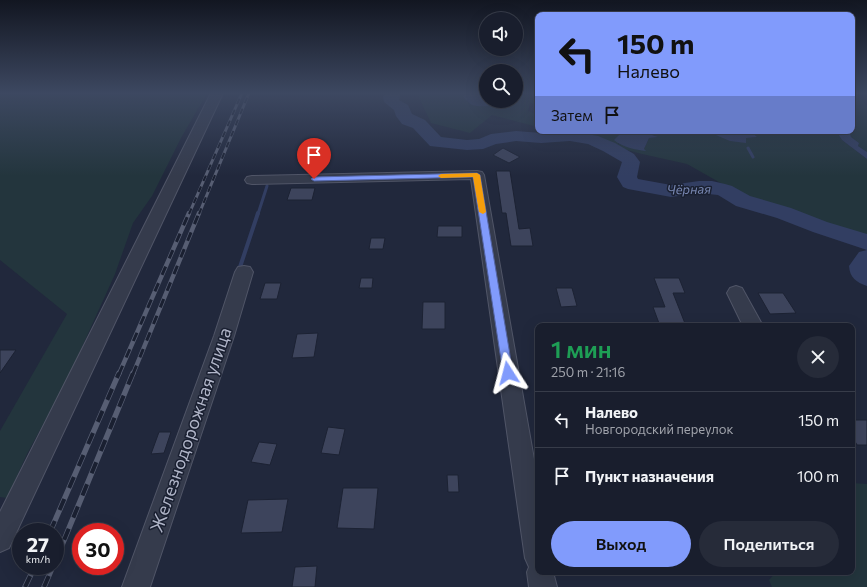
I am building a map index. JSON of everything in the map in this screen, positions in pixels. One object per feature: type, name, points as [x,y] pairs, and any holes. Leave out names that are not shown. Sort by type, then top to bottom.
[{"type":"street","points":[[0,539],[204,120]]},
{"type":"street","points":[[252,180],[477,175],[535,539]]},
{"type":"street","name":"Железнодорожная улица","points":[[136,587],[224,336],[244,272]]},
{"type":"street","points":[[736,293],[751,323]]},
{"type":"street","points":[[541,575],[543,587]]},
{"type":"shaded area","points":[[0,120],[191,120],[152,196],[133,223],[115,274],[67,380],[27,454],[7,498],[0,497],[0,431],[67,314],[0,260]]},
{"type":"shaded area","points":[[430,120],[485,120],[470,133],[431,123]]},
{"type":"shaded area","points":[[513,120],[535,120],[535,126]]},
{"type":"shaded area","points":[[855,120],[867,120],[867,152],[858,146],[859,143],[849,134],[855,134],[855,127],[857,127],[855,126]]},
{"type":"shaded area","points":[[566,134],[618,134],[619,135],[618,144],[644,149],[649,138],[657,137],[651,134],[712,134],[746,142],[746,138],[757,137],[754,134],[838,134],[842,140],[867,159],[867,238],[749,199],[687,164]]},
{"type":"shaded area","points":[[855,483],[867,484],[867,587],[772,587],[769,580],[773,575],[855,575]]},
{"type":"water","points":[[618,134],[653,134],[652,135],[658,137],[649,138],[644,149],[646,151],[642,151],[621,145],[614,140],[619,135]]},
{"type":"water","points":[[713,134],[754,134],[757,137],[746,138],[746,143],[730,141]]},
{"type":"water","points":[[838,134],[850,134],[851,137],[859,143],[858,146],[867,152],[867,159],[842,140]]},
{"type":"building","points":[[503,148],[520,157],[509,163],[493,155]]},
{"type":"building","points":[[496,171],[510,171],[519,229],[530,228],[533,246],[511,246],[506,213],[502,213]]},
{"type":"building","points":[[291,188],[315,188],[312,200],[287,200]]},
{"type":"building","points":[[438,226],[462,226],[462,237],[437,237]]},
{"type":"building","points":[[371,238],[385,238],[383,249],[369,249]]},
{"type":"building","points":[[361,278],[373,278],[372,288],[359,288]]},
{"type":"building","points":[[654,278],[679,278],[685,293],[673,293],[685,323],[659,323],[653,307],[665,307]]},
{"type":"building","points":[[265,283],[281,283],[277,299],[260,299]]},
{"type":"building","points":[[556,288],[572,288],[577,306],[561,307]]},
{"type":"building","points":[[758,293],[783,293],[796,313],[770,314]]},
{"type":"building","points":[[423,302],[445,302],[445,329],[422,329]]},
{"type":"building","points":[[318,333],[314,357],[292,358],[297,334]]},
{"type":"building","points":[[0,350],[16,350],[0,373]]},
{"type":"building","points":[[855,420],[867,420],[867,445],[857,445],[855,441]]},
{"type":"building","points":[[328,427],[345,429],[339,455],[321,453]]},
{"type":"building","points":[[159,432],[171,432],[164,453],[151,454]]},
{"type":"building","points":[[259,442],[277,444],[270,465],[251,462]]},
{"type":"building","points":[[447,475],[458,475],[459,492],[448,492]]},
{"type":"building","points":[[343,488],[378,488],[374,529],[337,528]]},
{"type":"building","points":[[288,499],[282,532],[241,533],[248,500]]},
{"type":"building","points":[[317,566],[315,587],[292,587],[295,567]]},
{"type":"waterway","name":"Чёрная","points":[[409,120],[419,124],[436,142],[467,145],[483,144],[491,139],[516,136],[541,138],[570,136],[592,140],[609,147],[628,158],[631,162],[627,177],[630,183],[635,185],[671,191],[699,187],[712,187],[725,190],[743,201],[784,213],[820,227],[867,242]]},
{"type":"waterway","points":[[748,148],[753,157]]},
{"type":"waterway","points":[[258,214],[267,186]]},
{"type":"waterway","points":[[239,270],[258,213]]},
{"type":"waterway","name":"Чёрная","points":[[867,258],[860,266],[861,273],[867,277]]},
{"type":"railway","points":[[189,214],[230,120]]},
{"type":"railway","points":[[199,214],[238,120]]},
{"type":"railway","points":[[119,374],[189,213]]},
{"type":"railway","points":[[133,374],[199,213]]},
{"type":"railway","points":[[54,523],[119,373]]},
{"type":"railway","points":[[64,540],[133,373]]},
{"type":"railway","points":[[25,587],[31,575]]},
{"type":"railway","points":[[44,587],[49,575]]},
{"type":"slow traffic","points":[[441,176],[477,175],[483,212]]},
{"type":"route","points":[[314,179],[477,175],[508,373]]}]
